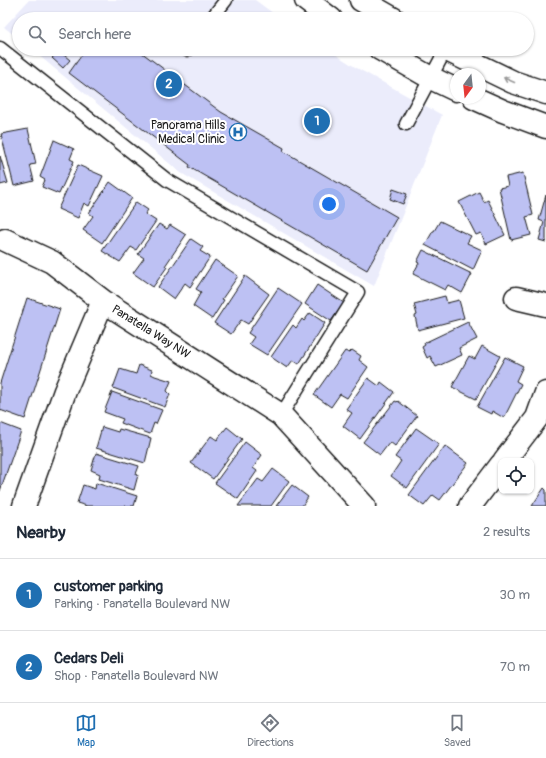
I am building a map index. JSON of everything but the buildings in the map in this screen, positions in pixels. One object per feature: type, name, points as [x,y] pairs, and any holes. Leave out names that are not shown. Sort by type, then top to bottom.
[{"type":"street","points":[[306,0],[322,12]]},
{"type":"street","points":[[361,0],[382,12]]},
{"type":"street","points":[[392,56],[450,87]]},
{"type":"street","points":[[460,56],[513,82],[546,93]]},
{"type":"street","points":[[486,103],[546,127]]},
{"type":"street","points":[[3,238],[52,262],[103,301]]},
{"type":"street","points":[[516,298],[546,305]]},
{"type":"street","name":"Panatella Way NW","points":[[24,506],[65,391],[103,301],[281,415],[364,506]]},
{"type":"street","points":[[506,458],[536,418],[546,393]]},
{"type":"street","points":[[470,506],[498,469]]},
{"type":"lane","points":[[217,12],[226,0]]},
{"type":"lane","points":[[0,48],[167,180],[358,292],[281,415]]},
{"type":"lane","points":[[406,124],[442,56]]},
{"type":"shaded area","points":[[29,0],[255,0],[271,12],[18,12]]},
{"type":"shaded area","points":[[12,18],[12,33],[4,27]]},
{"type":"shaded area","points":[[39,56],[338,56],[442,115],[374,286],[181,173]]},
{"type":"place","name":"Cedars Deli","points":[[169,84]]},
{"type":"place","name":"customer parking","points":[[317,121]]},
{"type":"place","name":"Panorama Hills Medical Clinic","points":[[238,132]]}]
